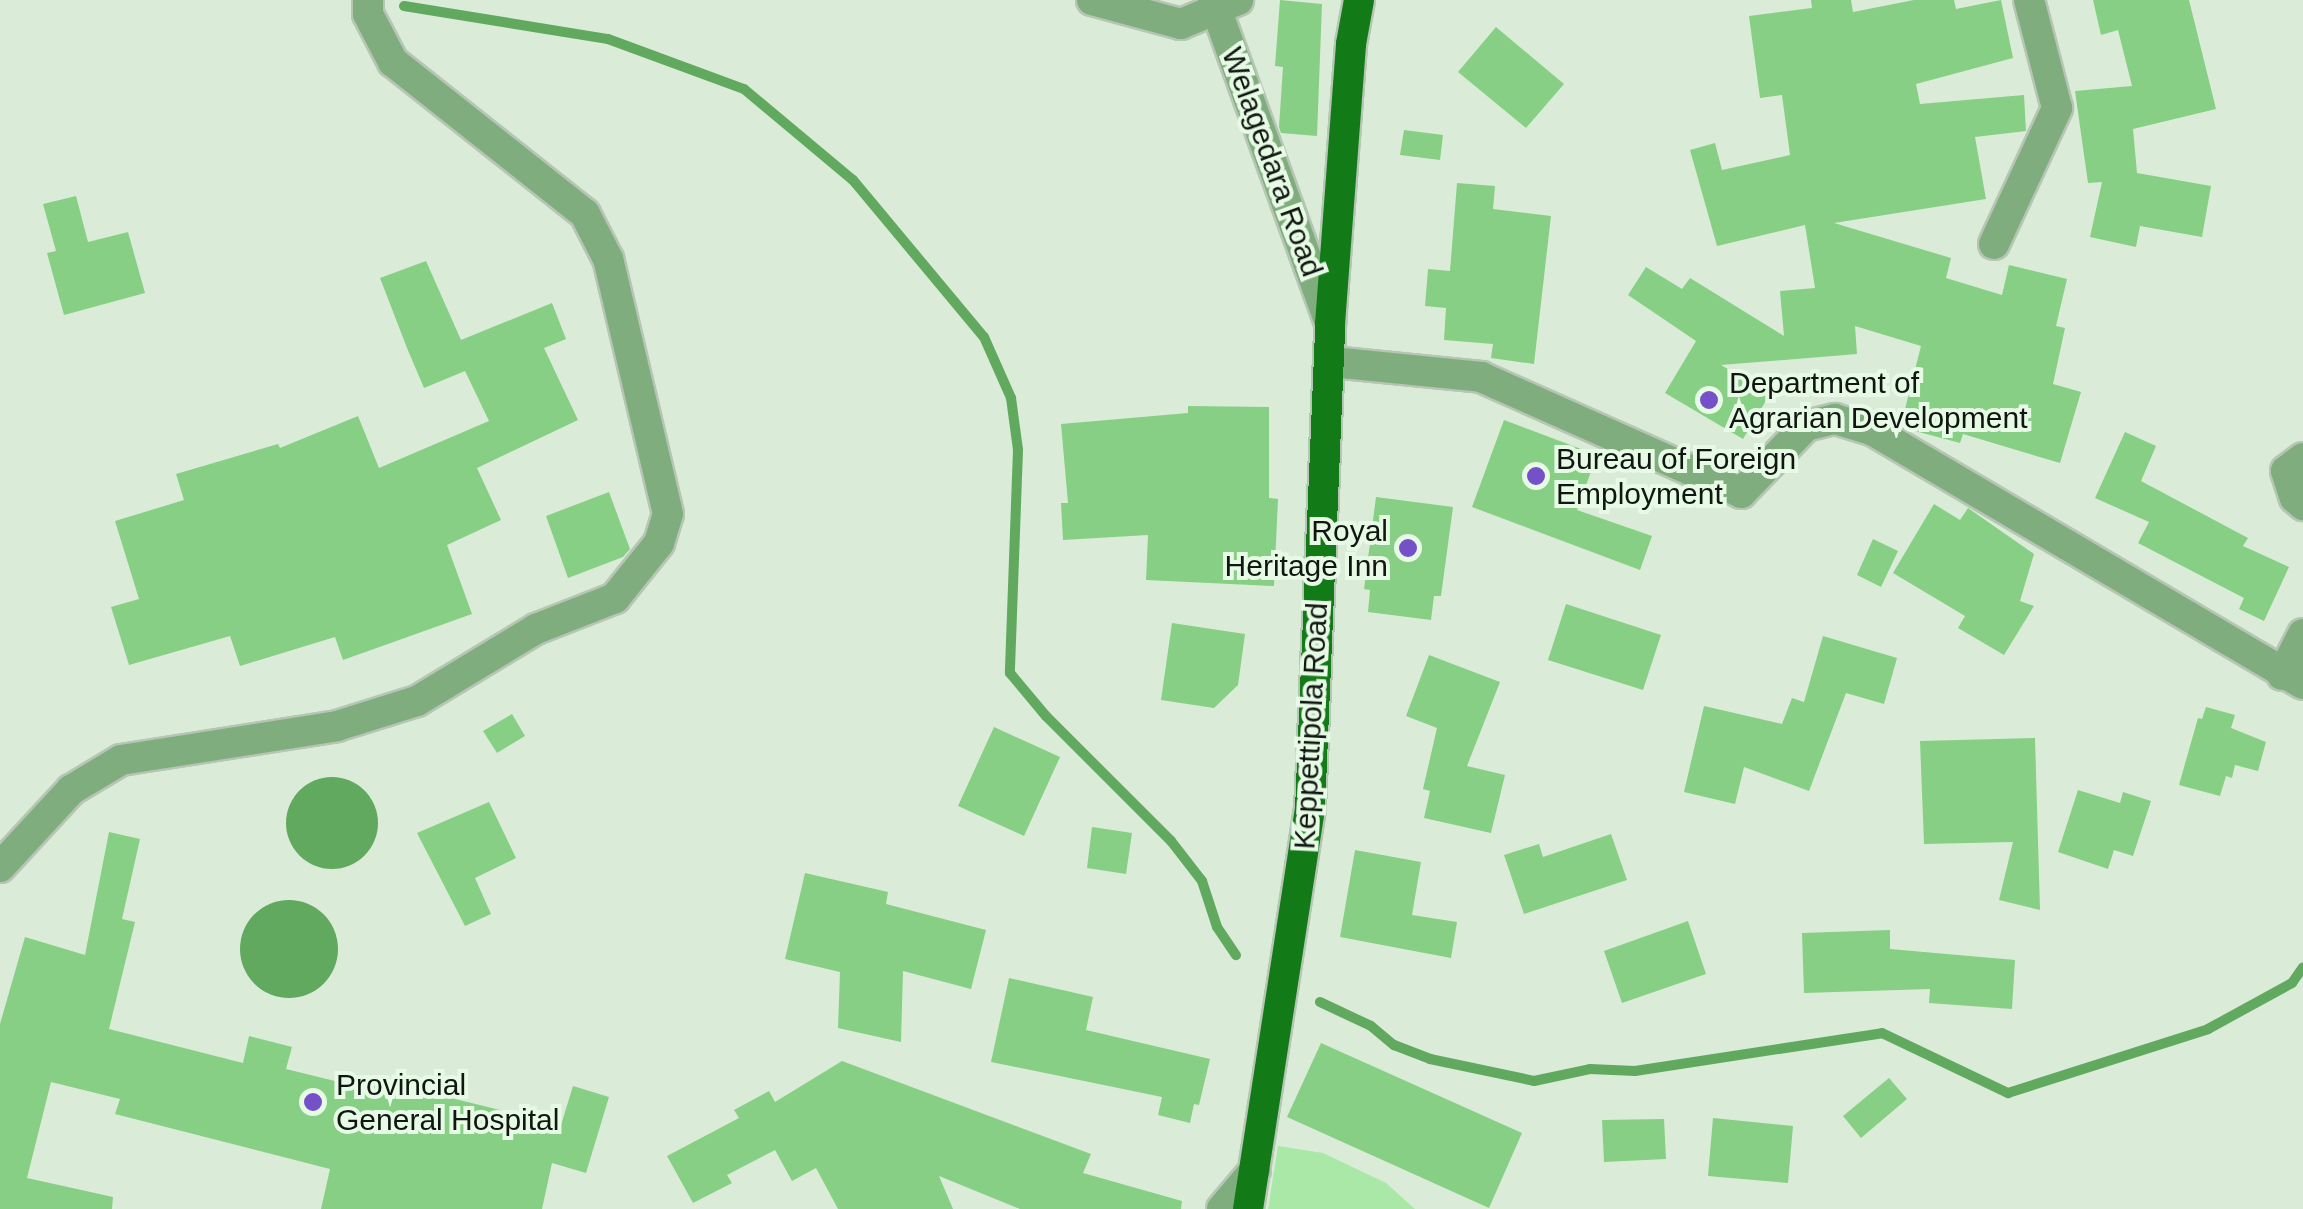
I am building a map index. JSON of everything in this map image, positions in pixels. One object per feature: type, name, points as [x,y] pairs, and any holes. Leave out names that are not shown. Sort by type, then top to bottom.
[{"type":"main road","name":"Keppettipola Road","points":[[1248,1209],[1310,808],[1332,362],[1330,324],[1351,44],[1359,0]]},
{"type":"street","points":[[0,868],[72,790],[121,760],[337,726],[417,701],[536,629],[616,598],[660,543],[668,514],[608,259],[584,214],[392,62],[368,14],[368,0]]},
{"type":"street","points":[[1092,0],[1181,24],[1223,4]]},
{"type":"street","points":[[1994,244],[2057,108],[2029,0]]},
{"type":"street","name":"Welagedara Road","points":[[1223,4],[1330,324]]},
{"type":"street","points":[[1332,362],[1480,377],[1741,493],[1806,426],[1834,420],[1872,430],[2292,679],[2303,634]]},
{"type":"street","points":[[2303,458],[2286,470],[2295,498],[2303,505]]},
{"type":"street","points":[[1222,1209],[1255,1170]]},
{"type":"shaded area","points":[[332,777],[350,780],[365,790],[375,805],[375,841],[365,856],[350,866],[332,869],[314,866],[299,856],[289,841],[286,823],[289,805],[299,790],[314,780]]},
{"type":"shaded area","points":[[289,900],[308,904],[323,915],[334,930],[338,949],[334,968],[323,983],[308,994],[289,998],[270,994],[255,983],[244,968],[240,949],[244,930],[255,915],[270,904]]},
{"type":"shaded area","points":[[1278,1146],[1323,1153],[1386,1183],[1415,1209],[1268,1209]]},
{"type":"building","points":[[1280,0],[1322,4],[1317,136],[1281,133],[1279,127],[1283,67],[1275,66]]},
{"type":"building","points":[[1811,0],[1851,0],[1853,12],[1914,0],[1954,0],[1956,9],[2001,0],[2013,58],[1916,84],[1920,104],[2024,95],[2026,131],[1975,137],[1986,199],[1834,223],[1951,258],[1946,278],[2002,295],[2009,265],[2067,279],[2056,326],[2065,328],[2053,384],[2081,392],[2060,463],[1963,434],[1960,443],[1915,431],[1920,413],[1905,409],[1921,346],[1855,326],[1857,354],[1721,365],[1770,394],[1743,439],[1665,393],[1696,341],[1628,295],[1646,267],[1682,289],[1690,278],[1784,336],[1780,291],[1815,288],[1805,225],[1717,246],[1690,150],[1715,143],[1722,170],[1790,155],[1782,95],[1760,98],[1749,16],[1812,8]]},
{"type":"building","points":[[2093,0],[2189,0],[2216,109],[2133,129],[2137,173],[2211,186],[2202,237],[2140,226],[2136,247],[2090,237],[2102,182],[2088,183],[2075,91],[2132,86],[2118,30],[2101,35]]},
{"type":"building","points":[[1496,27],[1564,84],[1526,128],[1458,72]]},
{"type":"building","points":[[1404,130],[1443,135],[1440,160],[1400,155]]},
{"type":"building","points":[[1457,183],[1495,186],[1493,209],[1551,216],[1534,364],[1491,358],[1493,344],[1444,340],[1446,308],[1425,306],[1428,269],[1450,271]]},
{"type":"building","points":[[76,196],[88,242],[128,232],[145,293],[64,315],[47,253],[56,251],[43,204]]},
{"type":"building","points":[[426,261],[461,340],[552,303],[566,339],[544,348],[578,420],[477,468],[501,520],[447,545],[472,614],[343,660],[335,637],[240,666],[230,636],[129,665],[111,607],[139,599],[115,521],[184,500],[176,474],[278,444],[280,448],[358,416],[379,468],[489,421],[465,371],[424,388],[407,348],[380,278]]},
{"type":"building","points":[[1188,406],[1269,407],[1269,498],[1278,499],[1274,586],[1146,580],[1148,535],[1063,540],[1061,503],[1068,503],[1061,424],[1188,413]]},
{"type":"building","name":"Bureau of Foreign Employment","points":[[1504,420],[1597,455],[1577,510],[1652,536],[1640,570],[1472,507]]},
{"type":"building","points":[[2125,432],[2156,446],[2141,481],[2248,538],[2243,546],[2289,567],[2264,621],[2239,609],[2244,598],[2138,543],[2149,522],[2095,498]]},
{"type":"building","points":[[609,492],[630,549],[623,557],[568,578],[546,516]]},
{"type":"building","name":"Royal Heritage Inn","points":[[1376,497],[1453,507],[1441,596],[1434,596],[1431,620],[1368,612],[1370,590],[1364,589]]},
{"type":"building","points":[[1934,504],[1960,520],[1968,508],[2034,554],[2020,601],[2034,606],[2004,655],[1958,628],[1965,616],[1893,573]]},
{"type":"building","points":[[1873,539],[1898,551],[1881,587],[1857,575]]},
{"type":"building","points":[[1566,604],[1661,635],[1643,690],[1548,660]]},
{"type":"building","points":[[1172,623],[1245,634],[1238,685],[1214,708],[1161,700]]},
{"type":"building","points":[[1823,636],[1897,658],[1884,704],[1846,693],[1809,791],[1744,767],[1735,804],[1684,792],[1704,706],[1782,724],[1792,698],[1804,702]]},
{"type":"building","points":[[1429,655],[1500,682],[1467,766],[1505,775],[1491,833],[1424,818],[1430,791],[1423,789],[1437,728],[1406,716]]},
{"type":"building","points":[[2206,707],[2235,715],[2231,728],[2266,742],[2258,771],[2235,765],[2232,778],[2226,776],[2220,796],[2179,785],[2198,718],[2202,719]]},
{"type":"building","points":[[512,714],[525,736],[497,753],[483,731]]},
{"type":"building","points":[[994,727],[1060,757],[1024,836],[958,806]]},
{"type":"building","points":[[2035,738],[2040,910],[1999,900],[2013,842],[1924,844],[1920,741]]},
{"type":"building","points":[[2078,790],[2120,803],[2123,792],[2151,801],[2133,856],[2114,850],[2108,869],[2058,852]]},
{"type":"building","points":[[489,802],[516,858],[475,878],[491,914],[465,926],[417,833]]},
{"type":"building","points":[[1092,827],[1132,833],[1126,874],[1087,868]]},
{"type":"building","points":[[109,832],[140,839],[122,919],[135,922],[109,1029],[243,1063],[249,1036],[292,1047],[286,1069],[351,1085],[354,1074],[561,1125],[573,1086],[609,1097],[586,1173],[552,1163],[542,1209],[321,1209],[330,1169],[115,1114],[120,1099],[51,1082],[27,1178],[113,1197],[112,1209],[0,1209],[0,1024],[25,937],[85,955]]},
{"type":"building","points":[[1611,834],[1627,880],[1524,914],[1504,855],[1539,844],[1543,857]]},
{"type":"building","points":[[1355,850],[1421,862],[1412,915],[1457,922],[1451,958],[1340,937]]},
{"type":"building","points":[[805,873],[888,892],[886,904],[986,930],[971,989],[903,971],[901,1042],[838,1028],[840,972],[785,959]]},
{"type":"building","points":[[1688,921],[1706,974],[1622,1003],[1604,951]]},
{"type":"building","points":[[1890,930],[1890,949],[2015,960],[2012,1009],[1929,1003],[1930,989],[1804,993],[1802,933]]},
{"type":"building","points":[[1009,978],[1093,997],[1086,1030],[1210,1059],[1199,1105],[1194,1104],[1190,1123],[1158,1115],[1162,1097],[991,1062]]},
{"type":"building","points":[[1321,1043],[1522,1133],[1489,1208],[1287,1117]]},
{"type":"building","points":[[842,1061],[1091,1154],[1083,1173],[1182,1201],[1181,1209],[1020,1209],[939,1176],[953,1209],[838,1209],[816,1168],[792,1181],[775,1150],[727,1175],[732,1183],[693,1203],[667,1156],[739,1118],[734,1110],[769,1091],[775,1102]]},
{"type":"building","points":[[1889,1078],[1907,1099],[1861,1138],[1843,1116]]},
{"type":"building","points":[[1713,1118],[1793,1126],[1788,1183],[1708,1176]]},
{"type":"building","points":[[1664,1119],[1666,1159],[1604,1162],[1602,1120]]},
{"type":"waterway","points":[[404,6],[608,39],[744,89],[853,180],[984,337],[1011,398],[1018,450],[1010,673],[1046,716],[1171,841],[1202,881],[1217,927],[1236,955]]},
{"type":"waterway","points":[[1320,1002],[1371,1026],[1394,1045],[1430,1059],[1534,1081],[1590,1069],[1635,1071],[1882,1033],[2008,1093],[2208,1029],[2292,983],[2303,967]]},
{"type":"place","name":"Department of Agrarian Development","points":[[1709,400]]},
{"type":"place","name":"Bureau of Foreign Employment","points":[[1536,476]]},
{"type":"place","name":"Royal Heritage Inn","points":[[1408,548]]},
{"type":"place","name":"Provincial General Hospital","points":[[313,1102]]}]
